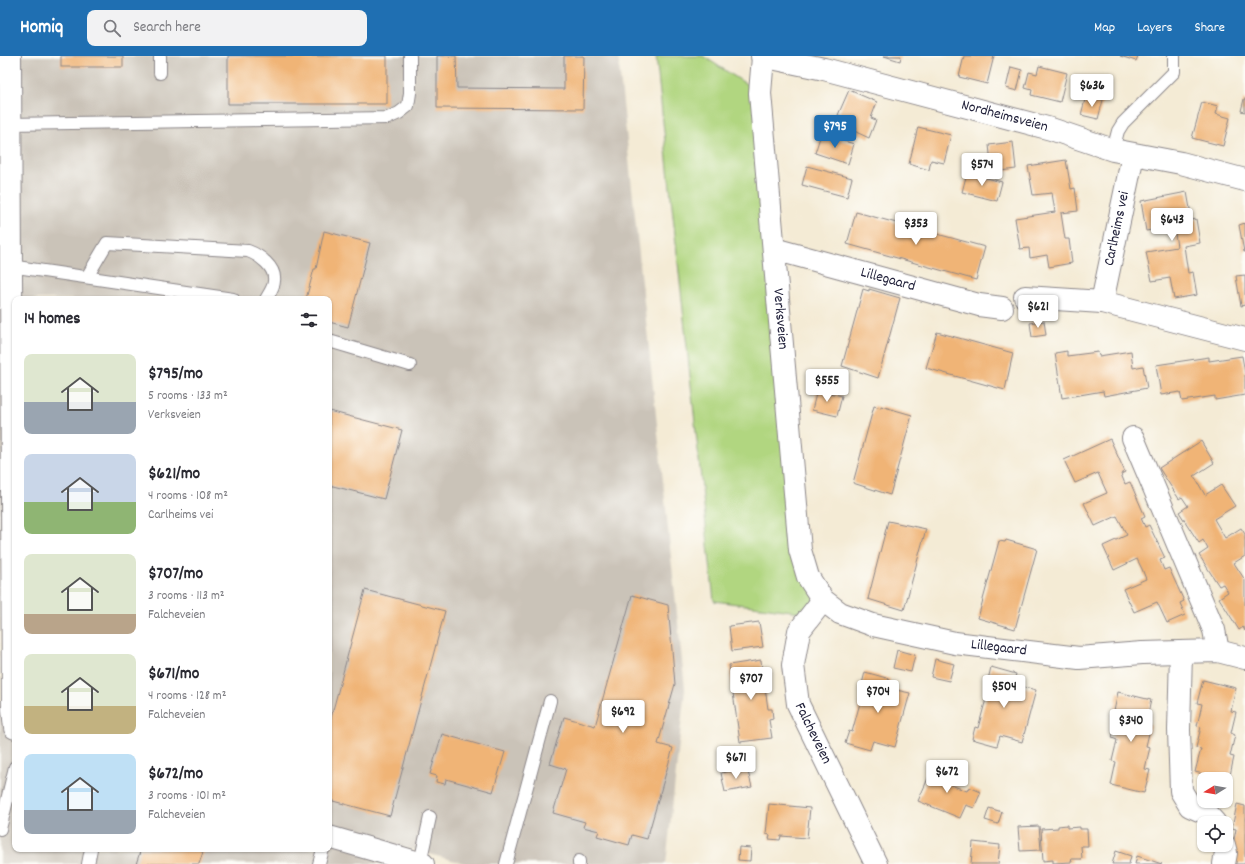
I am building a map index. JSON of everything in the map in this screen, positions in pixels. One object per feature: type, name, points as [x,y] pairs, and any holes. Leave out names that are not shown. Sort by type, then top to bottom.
[{"type":"street","points":[[10,56],[10,266],[5,312],[12,671]]},
{"type":"street","name":"Nordheimsveien","points":[[763,56],[824,69],[1051,129],[1123,152],[1181,163],[1245,180]]},
{"type":"street","name":"Verksveien","points":[[763,56],[760,93],[800,550],[808,577],[824,600]]},
{"type":"street","name":"Carlheims vei","points":[[1102,302],[1123,152]]},
{"type":"street","name":"Lillegaard","points":[[774,249],[980,305],[1002,308]]},
{"type":"street","points":[[1025,297],[1102,302],[1245,339]]},
{"type":"street","points":[[1133,438],[1214,630],[1218,651]]},
{"type":"street","name":"Lillegaard","points":[[824,600],[840,613],[873,624],[956,643],[1079,658],[1142,653],[1218,651],[1245,658]]},
{"type":"street","name":"Falcheveien","points":[[824,600],[799,631],[793,665],[798,704],[876,864]]},
{"type":"street","points":[[1181,652],[1179,730],[1181,790],[1190,806],[1206,813],[1209,816]]},
{"type":"street","points":[[332,839],[422,864]]},
{"type":"street","points":[[1224,864],[1226,852]]},
{"type":"lane","points":[[160,56],[160,73]]},
{"type":"lane","points":[[9,124],[388,118],[399,113],[408,106],[410,93],[410,56]]},
{"type":"lane","points":[[1123,152],[1118,131],[1123,123],[1174,72],[1174,56]]},
{"type":"lane","points":[[87,277],[107,243],[248,251],[258,255],[271,268],[274,281],[267,296]]},
{"type":"lane","points":[[10,266],[213,296]]},
{"type":"lane","points":[[332,342],[410,365]]},
{"type":"lane","points":[[506,864],[550,701]]},
{"type":"lane","points":[[0,829],[12,779]]},
{"type":"lane","points":[[422,864],[430,817]]},
{"type":"lane","points":[[88,864],[90,852]]},
{"type":"lane","points":[[319,864],[321,852]]},
{"type":"shaded area","points":[[0,56],[618,56],[685,689],[666,864],[467,864],[399,846],[394,864],[0,864],[0,718],[12,646],[12,852],[332,852],[332,296],[12,296],[12,544],[0,544]]},
{"type":"green space","points":[[656,56],[703,56],[760,93],[800,550],[823,600],[800,612],[714,601]]},
{"type":"building","points":[[61,56],[123,56],[123,67],[61,67]]},
{"type":"building","points":[[228,56],[387,56],[387,104],[228,104]]},
{"type":"building","points":[[437,56],[456,56],[457,88],[564,89],[564,56],[584,56],[583,109],[437,108]]},
{"type":"building","points":[[884,56],[901,56],[900,61]]},
{"type":"building","points":[[964,56],[994,56],[987,84],[959,77]]},
{"type":"building","points":[[1120,56],[1138,56],[1136,61]]},
{"type":"building","points":[[1039,66],[1067,73],[1060,102],[1031,95],[1032,90],[1025,88],[1029,72],[1037,74]]},
{"type":"building","points":[[1011,67],[1022,70],[1017,91],[1006,88]]},
{"type":"building","points":[[849,90],[877,102],[871,118],[876,120],[869,138],[856,132],[857,129],[847,125],[849,119],[838,115]]},
{"type":"building","points":[[1086,96],[1103,100],[1098,119],[1081,115]]},
{"type":"building","points":[[1245,99],[1245,112],[1241,111]]},
{"type":"building","points":[[1202,102],[1218,106],[1216,114],[1230,118],[1223,146],[1192,138]]},
{"type":"building","points":[[918,127],[951,135],[944,163],[931,160],[929,170],[909,164]]},
{"type":"building","points":[[821,134],[854,144],[848,164],[815,153]]},
{"type":"building","points":[[1013,142],[1016,169],[992,172],[989,145]]},
{"type":"building","points":[[1066,160],[1071,189],[1075,188],[1078,211],[1061,213],[1065,239],[1069,239],[1072,263],[1049,267],[1047,255],[1030,258],[1029,248],[1020,249],[1015,218],[1055,212],[1052,193],[1033,195],[1028,166]]},
{"type":"building","points":[[807,166],[852,178],[847,197],[802,185]]},
{"type":"building","points":[[967,173],[1002,182],[997,201],[962,192]]},
{"type":"building","points":[[1187,192],[1192,220],[1196,219],[1200,243],[1184,246],[1188,273],[1193,272],[1197,295],[1174,299],[1170,278],[1152,281],[1146,252],[1177,247],[1174,226],[1146,231],[1141,201]]},
{"type":"building","points":[[856,212],[985,247],[976,280],[847,244]]},
{"type":"building","points":[[1245,223],[1245,252],[1244,252],[1239,225]]},
{"type":"building","points":[[324,231],[370,243],[348,327],[332,323],[332,296],[307,296],[314,269],[316,269]]},
{"type":"building","points":[[1245,275],[1245,305],[1241,306],[1236,276]]},
{"type":"building","points":[[863,289],[869,291],[869,289],[900,298],[878,378],[842,366]]},
{"type":"building","points":[[1044,321],[1046,335],[1032,337],[1030,323]]},
{"type":"building","points":[[937,332],[1013,353],[1005,390],[926,368]]},
{"type":"building","points":[[1067,351],[1067,356],[1098,352],[1099,356],[1131,351],[1133,368],[1143,366],[1147,388],[1104,396],[1103,391],[1062,398],[1055,353]]},
{"type":"building","points":[[1242,356],[1245,373],[1245,395],[1215,400],[1215,396],[1182,401],[1180,392],[1161,395],[1156,365],[1209,357],[1209,361]]},
{"type":"building","points":[[817,390],[842,396],[837,416],[812,410]]},
{"type":"building","points":[[874,406],[881,408],[881,406],[912,415],[890,495],[853,483]]},
{"type":"building","points":[[332,412],[402,430],[384,499],[332,486]]},
{"type":"building","points":[[1110,439],[1125,472],[1121,474],[1125,484],[1130,482],[1145,516],[1141,518],[1145,527],[1149,525],[1165,558],[1160,560],[1164,570],[1169,568],[1184,601],[1180,603],[1185,615],[1167,623],[1157,602],[1134,612],[1123,589],[1146,579],[1142,569],[1137,559],[1114,570],[1103,546],[1127,535],[1117,516],[1095,526],[1084,503],[1107,493],[1098,473],[1075,483],[1064,460]]},
{"type":"building","points":[[1201,441],[1214,463],[1194,476],[1205,495],[1221,485],[1235,506],[1214,519],[1225,538],[1241,528],[1245,534],[1245,556],[1234,563],[1245,580],[1245,631],[1243,627],[1239,630],[1219,598],[1228,592],[1223,584],[1219,586],[1199,555],[1208,549],[1203,540],[1199,543],[1179,512],[1188,506],[1182,497],[1179,499],[1159,468]]},
{"type":"building","points":[[888,521],[926,529],[904,610],[868,599]]},
{"type":"building","points":[[1006,540],[1037,549],[1015,629],[978,618],[999,541],[1005,542]]},
{"type":"building","points":[[365,590],[445,611],[390,816],[332,801],[332,714]]},
{"type":"building","points":[[632,595],[668,605],[675,684],[658,744],[673,748],[647,839],[632,835],[629,845],[597,836],[599,831],[583,827],[585,822],[553,813],[566,769],[550,764],[564,717],[595,726]]},
{"type":"building","points":[[759,622],[763,647],[732,651],[729,626]]},
{"type":"building","points":[[897,650],[915,655],[911,672],[893,668]]},
{"type":"building","points":[[935,659],[954,664],[949,681],[931,677]]},
{"type":"building","points":[[761,660],[762,669],[766,668],[768,680],[764,680],[768,709],[772,709],[773,719],[769,720],[772,738],[740,742],[729,665]]},
{"type":"building","points":[[991,667],[1016,674],[1013,684],[1036,690],[1022,742],[1000,736],[997,746],[972,739],[975,727],[978,728],[991,681],[988,680]]},
{"type":"building","points":[[865,672],[890,679],[887,688],[910,693],[895,747],[873,741],[870,750],[845,743],[849,731],[852,732],[865,685],[862,684]]},
{"type":"building","points":[[1203,680],[1236,688],[1231,711],[1236,712],[1231,733],[1235,735],[1230,756],[1234,757],[1231,772],[1195,772],[1201,749],[1196,748],[1201,727],[1197,726],[1202,704],[1197,703]]},
{"type":"building","points":[[1118,692],[1151,700],[1146,723],[1151,725],[1146,746],[1150,747],[1145,769],[1150,770],[1144,793],[1111,785],[1116,762],[1112,761],[1117,740],[1112,738],[1117,717],[1113,716]]},
{"type":"building","points":[[442,734],[505,752],[493,792],[446,779],[445,784],[436,782],[437,776],[430,774]]},
{"type":"building","points":[[933,767],[955,776],[951,785],[967,791],[969,787],[981,792],[974,808],[966,805],[960,818],[918,801]]},
{"type":"building","points":[[747,768],[752,787],[725,792],[721,773]]},
{"type":"building","points":[[769,804],[810,808],[807,838],[781,836],[780,840],[769,839],[770,835],[766,834]]},
{"type":"building","points":[[1237,804],[1245,806],[1245,864],[1233,864],[1232,852],[1236,829],[1233,828]]},
{"type":"building","points":[[989,808],[1002,812],[998,824],[985,820]]},
{"type":"building","points":[[1067,825],[1067,828],[1080,827],[1080,829],[1087,829],[1088,846],[1081,846],[1082,859],[1071,859],[1072,862],[1053,863],[1053,860],[1043,861],[1041,829],[1058,828],[1058,826]]},
{"type":"building","points":[[1039,826],[1041,850],[1020,851],[1018,827]]},
{"type":"building","points":[[973,842],[1000,845],[998,864],[971,864]]},
{"type":"building","points":[[739,847],[751,848],[750,861],[738,860]]},
{"type":"building","points":[[1116,851],[1131,856],[1129,864],[1112,864]]},
{"type":"building","points":[[140,852],[203,852],[199,864],[136,864]]},
{"type":"building","points":[[1137,856],[1162,864],[1135,864]]}]
